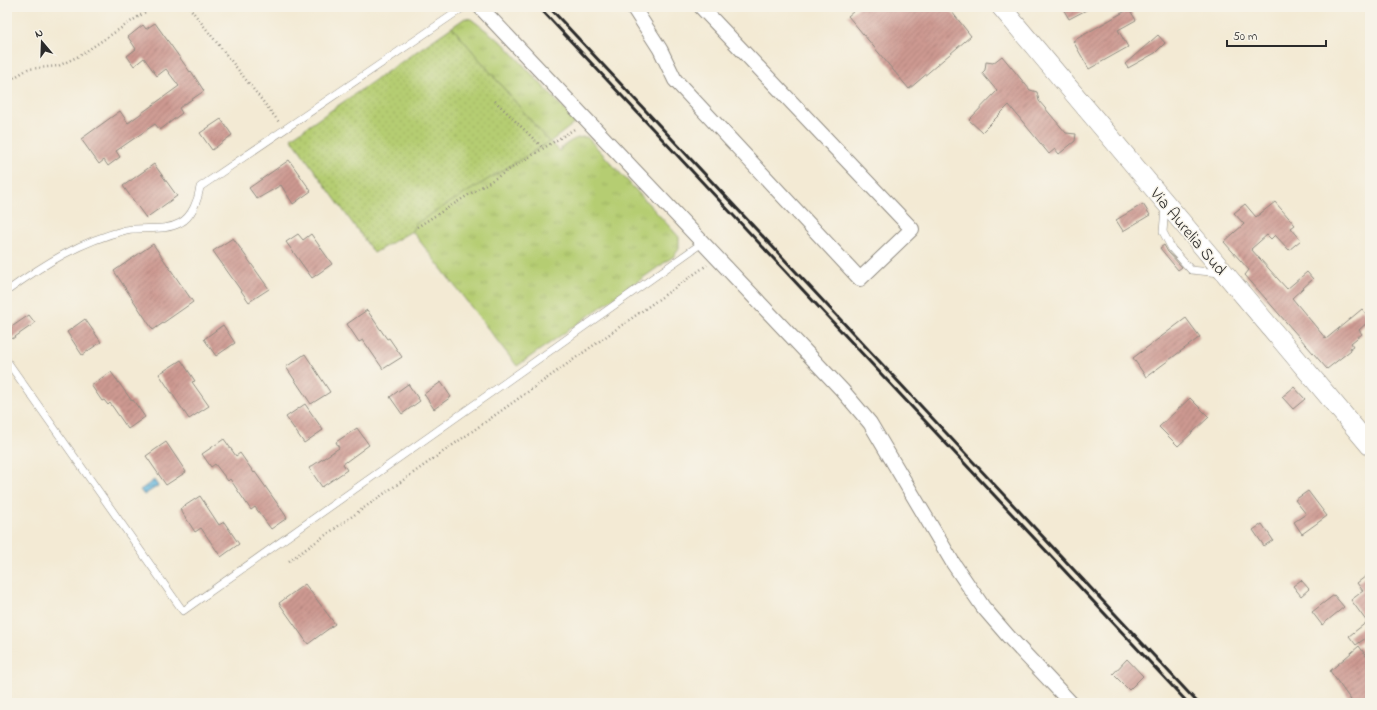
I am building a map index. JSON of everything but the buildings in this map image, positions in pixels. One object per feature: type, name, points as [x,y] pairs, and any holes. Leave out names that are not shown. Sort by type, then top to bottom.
[{"type":"main road","name":"Via Aurelia Sud","points":[[1004,10],[1370,446]]},
{"type":"street","points":[[480,7],[842,390],[870,423],[953,562],[984,607],[1008,636],[1071,703]]},
{"type":"street","points":[[633,7],[660,49],[675,80],[860,279],[912,229],[700,7]]},
{"type":"lane","points":[[7,291],[74,248],[96,239],[126,230],[147,227],[168,227],[181,223],[193,209],[200,187],[464,7]]},
{"type":"lane","points":[[7,361],[183,611],[702,243]]},
{"type":"path","points":[[7,82],[28,69],[58,66],[78,56],[153,7]]},
{"type":"path","points":[[189,7],[284,129]]},
{"type":"path","points":[[495,101],[543,148]]},
{"type":"path","points":[[417,227],[587,121]]},
{"type":"path","points":[[289,560],[716,258]]},
{"type":"green space","points":[[465,18],[471,19],[504,44],[576,122],[550,142],[560,151],[561,148],[573,140],[580,137],[587,137],[679,237],[679,249],[674,256],[517,366],[412,231],[414,224],[549,142],[452,27]]},
{"type":"green space","points":[[452,27],[549,142],[415,224],[412,231],[374,253],[291,138]]},
{"type":"water","points":[[154,480],[158,486],[144,495],[140,490]]},
{"type":"railway","points":[[539,7],[1188,703]]},
{"type":"railway","points":[[549,7],[1198,703]]}]
